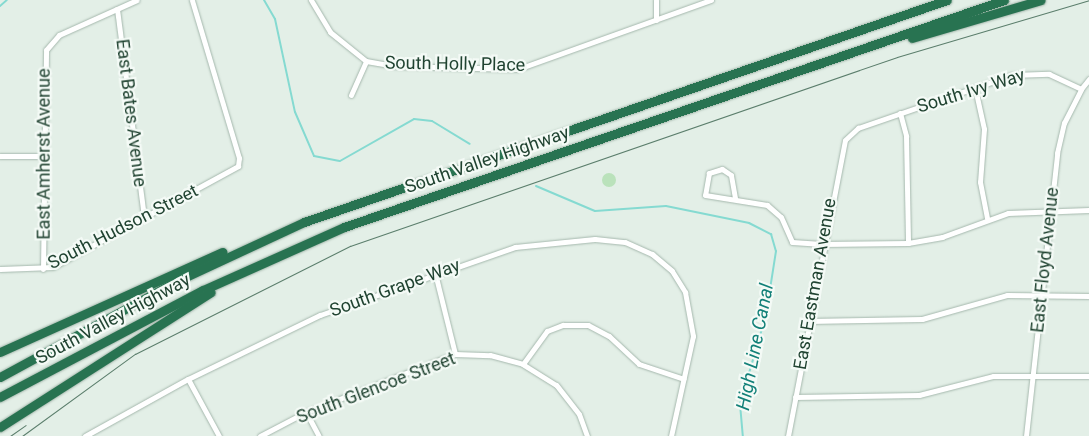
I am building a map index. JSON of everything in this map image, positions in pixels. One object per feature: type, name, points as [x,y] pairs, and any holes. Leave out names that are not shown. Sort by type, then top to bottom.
[{"type":"highway","points":[[870,26],[927,0]]},
{"type":"highway","name":"South Valley Highway","points":[[0,377],[273,235],[405,185],[947,0]]},
{"type":"highway","name":"South Valley Highway","points":[[0,397],[258,263],[404,205],[1004,0]]},
{"type":"highway","points":[[791,73],[1041,0]]},
{"type":"highway","points":[[0,352],[176,270],[273,235]]},
{"type":"highway","points":[[0,427],[82,370],[258,263]]},
{"type":"street","points":[[117,9],[137,0]]},
{"type":"street","name":"South Hudson Street","points":[[0,269],[43,269],[232,171],[239,162],[192,0]]},
{"type":"street","name":"South Holly Place","points":[[310,0],[330,32],[366,60],[394,66],[518,69],[711,0]]},
{"type":"street","points":[[656,0],[656,20]]},
{"type":"street","name":"East Amherst Avenue","points":[[43,269],[44,59],[51,41],[117,9]]},
{"type":"street","name":"East Bates Avenue","points":[[117,9],[144,217]]},
{"type":"street","name":"South Holly Place","points":[[351,95],[366,60]]},
{"type":"street","name":"South Ivy Way","points":[[850,134],[900,113],[1012,75],[1036,73],[1081,89]]},
{"type":"street","points":[[1081,89],[1089,79]]},
{"type":"street","points":[[975,88],[984,129],[980,182],[988,218]]},
{"type":"street","name":"East Floyd Avenue","points":[[1026,436],[1050,211],[1064,123],[1081,89]]},
{"type":"street","points":[[900,113],[906,136],[908,243]]},
{"type":"street","name":"East Eastman Avenue","points":[[788,436],[840,150],[850,134]]},
{"type":"street","points":[[0,156],[44,156]]},
{"type":"street","points":[[735,198],[731,175],[722,169],[710,174],[705,195],[735,198],[774,209],[792,242],[822,244],[908,243],[948,234],[988,218],[1050,211],[1089,210]]},
{"type":"street","name":"South Grape Way","points":[[85,436],[188,378],[320,315],[435,273],[528,245],[616,241],[643,248],[667,265],[685,292],[693,317],[684,379]]},
{"type":"street","points":[[435,273],[455,354]]},
{"type":"street","points":[[808,321],[922,319],[994,297],[1041,292],[1089,296]]},
{"type":"street","points":[[523,364],[547,331],[563,325],[588,325],[609,336],[639,364],[684,379],[671,436]]},
{"type":"street","name":"South Glencoe Street","points":[[260,436],[306,412],[455,354],[490,355],[523,364],[556,386],[579,414],[587,436]]},
{"type":"street","points":[[795,397],[908,396],[980,378],[1032,374],[1089,376]]},
{"type":"street","points":[[188,378],[219,436]]},
{"type":"street","points":[[306,412],[318,436]]},
{"type":"green space","points":[[606,173],[612,173],[616,180],[612,187],[606,187],[602,183],[602,177]]},
{"type":"waterway","name":"High Line Canal","points":[[0,6],[7,0]]},
{"type":"waterway","name":"High Line Canal","points":[[264,0],[275,19],[295,112],[314,156],[340,161],[414,119],[432,121],[470,144]]},
{"type":"waterway","name":"High Line Canal","points":[[536,186],[595,211],[666,206],[749,223],[771,234],[776,251],[766,315],[740,404],[743,436]]},
{"type":"tram line","points":[[22,436],[135,354],[350,246],[897,57],[1089,0]]},
{"type":"tram line","points":[[10,436],[26,425]]}]
